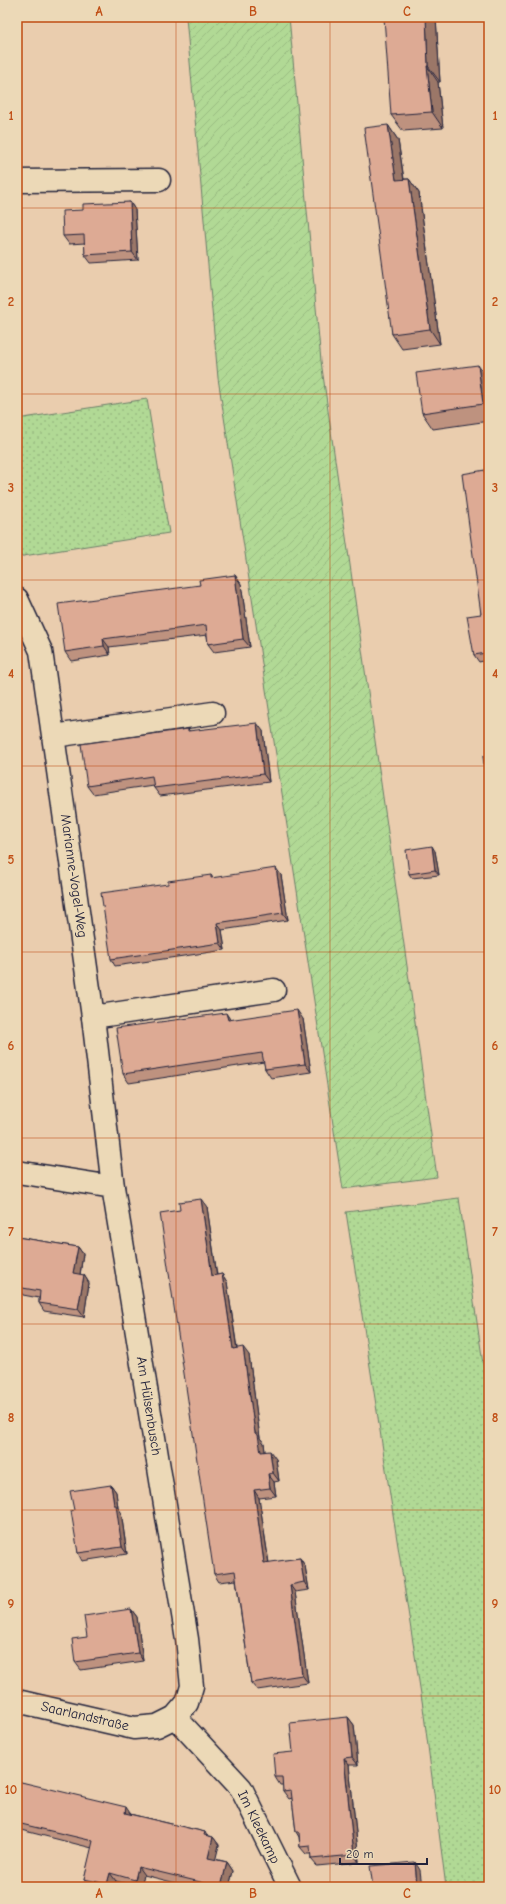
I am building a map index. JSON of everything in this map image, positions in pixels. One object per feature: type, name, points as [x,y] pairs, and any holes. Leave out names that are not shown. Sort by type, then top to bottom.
[{"type":"street","points":[[17,181],[159,180]]},
{"type":"street","name":"Marianne-Vogel-Weg","points":[[17,599],[41,651],[93,1017],[113,1187]]},
{"type":"street","points":[[54,736],[213,713]]},
{"type":"street","points":[[93,1017],[274,990]]},
{"type":"street","points":[[17,1172],[113,1187]]},
{"type":"street","name":"Am Hülsenbusch","points":[[113,1187],[187,1640],[192,1686],[187,1702],[175,1717]]},
{"type":"street","name":"Saarlandstraße","points":[[17,1701],[134,1728],[157,1726],[175,1717]]},
{"type":"street","name":"Im Kleekamp","points":[[175,1717],[241,1788],[290,1887]]},
{"type":"green space","points":[[186,17],[289,17],[321,361],[437,1177],[343,1189],[218,378]]},
{"type":"green space","points":[[147,399],[169,533],[17,557],[17,419]]},
{"type":"green space","points":[[459,1198],[489,1405],[489,1887],[446,1887],[423,1707],[346,1212]]},
{"type":"building","points":[[384,17],[426,17],[427,66],[432,112],[391,115]]},
{"type":"building","points":[[388,125],[396,180],[409,179],[430,329],[392,334],[364,128]]},
{"type":"building","points":[[130,202],[132,252],[85,255],[84,235],[63,236],[62,211],[83,210],[83,204]]},
{"type":"building","points":[[478,365],[483,404],[422,413],[416,373]]},
{"type":"building","points":[[485,470],[489,496],[489,673],[486,653],[474,655],[467,616],[481,614],[462,474]]},
{"type":"building","points":[[235,575],[243,639],[208,644],[206,625],[103,639],[104,646],[65,652],[58,604],[200,585],[199,580]]},
{"type":"building","points":[[257,723],[263,774],[154,788],[152,776],[87,786],[81,744],[188,729],[188,731]]},
{"type":"building","points":[[489,756],[489,793],[488,793],[483,757]]},
{"type":"building","points":[[432,846],[435,870],[409,874],[406,850]]},
{"type":"building","points":[[276,868],[283,913],[217,923],[220,943],[111,959],[101,893],[168,884],[168,881],[211,875],[211,878]]},
{"type":"building","points":[[486,879],[489,879],[489,897]]},
{"type":"building","points":[[297,1010],[305,1064],[265,1069],[262,1053],[123,1074],[116,1028],[226,1013],[228,1020]]},
{"type":"building","points":[[201,1199],[212,1276],[222,1274],[233,1349],[243,1347],[255,1433],[258,1435],[261,1452],[270,1451],[273,1473],[268,1474],[270,1488],[254,1490],[264,1563],[300,1558],[304,1582],[290,1585],[302,1675],[251,1683],[235,1571],[214,1574],[160,1213],[180,1210],[179,1202]]},
{"type":"building","points":[[17,1237],[78,1247],[73,1273],[84,1275],[78,1309],[39,1303],[40,1291],[17,1287],[19,1276],[17,1276]]},
{"type":"building","points":[[111,1485],[114,1505],[116,1505],[122,1547],[78,1553],[71,1511],[74,1510],[70,1491]]},
{"type":"building","points":[[131,1609],[138,1653],[75,1662],[72,1639],[87,1637],[84,1616]]},
{"type":"building","points":[[348,1717],[352,1757],[344,1758],[354,1855],[311,1859],[310,1846],[300,1847],[299,1832],[296,1832],[291,1790],[283,1791],[282,1777],[275,1777],[273,1754],[293,1752],[290,1723]]},
{"type":"building","points":[[17,1781],[126,1807],[125,1813],[205,1832],[204,1835],[213,1837],[208,1858],[227,1862],[221,1887],[138,1867],[135,1880],[110,1873],[107,1884],[84,1879],[93,1841],[17,1823]]},
{"type":"building","points":[[415,1862],[417,1887],[373,1887],[370,1866]]}]
